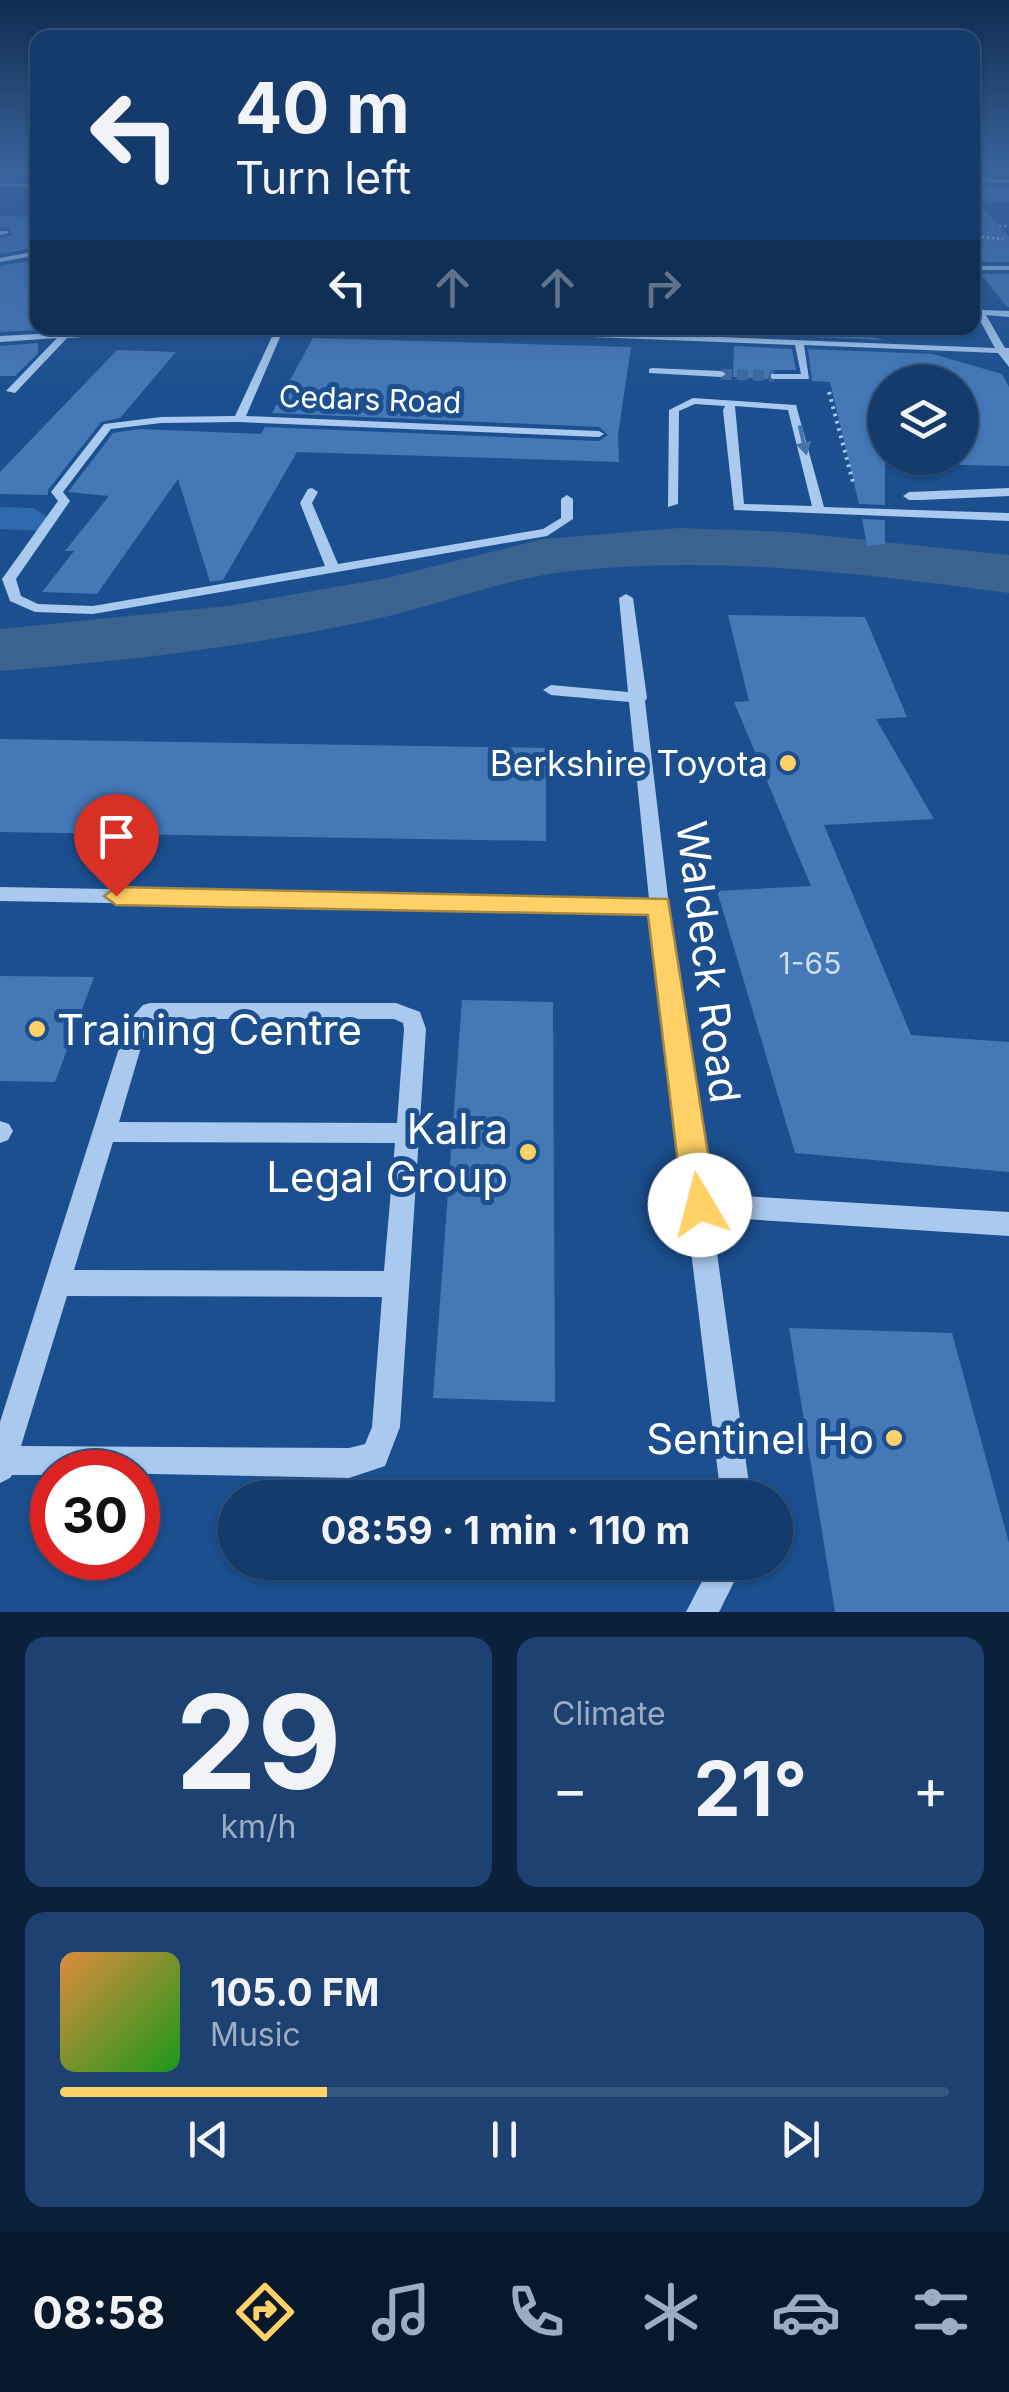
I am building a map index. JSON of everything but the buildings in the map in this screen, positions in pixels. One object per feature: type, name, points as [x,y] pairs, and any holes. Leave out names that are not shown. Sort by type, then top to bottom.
[{"type":"street","points":[[0,260],[30,254]]},
{"type":"street","points":[[980,268],[1009,268]]},
{"type":"street","points":[[980,309],[1006,351],[1009,364]]},
{"type":"street","points":[[982,312],[1009,314]]},
{"type":"street","points":[[0,339],[52,335]]},
{"type":"street","points":[[11,391],[64,335]]},
{"type":"street","name":"Cedars Road","points":[[277,335],[239,419],[599,434]]},
{"type":"street","points":[[758,335],[799,341],[1006,351]]},
{"type":"street","points":[[774,376],[806,377],[799,341]]},
{"type":"street","points":[[652,371],[721,374]]},
{"type":"street","points":[[672,504],[674,410],[692,401],[792,406],[819,510]]},
{"type":"street","points":[[734,403],[728,410],[738,507],[1009,517]]},
{"type":"street","points":[[239,419],[160,420],[108,426],[56,492],[64,501],[9,579],[15,598],[35,608],[93,610],[548,532],[567,519],[567,500]]},
{"type":"street","points":[[908,496],[944,498],[972,491],[1009,492]]},
{"type":"street","points":[[312,492],[306,502],[332,569]]},
{"type":"street","name":"Waldeck Road","points":[[626,598],[659,906],[734,1480]]},
{"type":"street","points":[[550,690],[638,698]]},
{"type":"street","points":[[0,894],[659,906]]},
{"type":"street","points":[[396,1010],[412,1018],[415,1029],[406,1133],[386,1427],[375,1456],[349,1463],[2,1464],[138,1023],[150,1011],[396,1010]]},
{"type":"street","points":[[104,1132],[406,1133]]},
{"type":"street","points":[[700,1205],[1009,1224]]},
{"type":"street","points":[[58,1283],[396,1284]]},
{"type":"street","points":[[702,1612],[719,1580]]},
{"type":"path","points":[[829,388],[860,512]]},
{"type":"shaded area","points":[[0,507],[33,508],[49,518],[42,531],[0,529]]},
{"type":"waterway","points":[[0,650],[136,638],[272,619],[388,597],[543,557],[624,548],[789,550],[1009,574]]},
{"type":"tunnel","points":[[721,374],[774,376]]},
{"type":"place","name":"Berkshire Toyota","points":[[788,763]]},
{"type":"place","name":"Training Centre","points":[[37,1029]]},
{"type":"place","name":"Kalra Legal Group","points":[[528,1152]]},
{"type":"place","name":"Sentinel Ho","points":[[894,1438]]},
{"type":"route","points":[[116,896],[659,906],[700,1205]]}]
